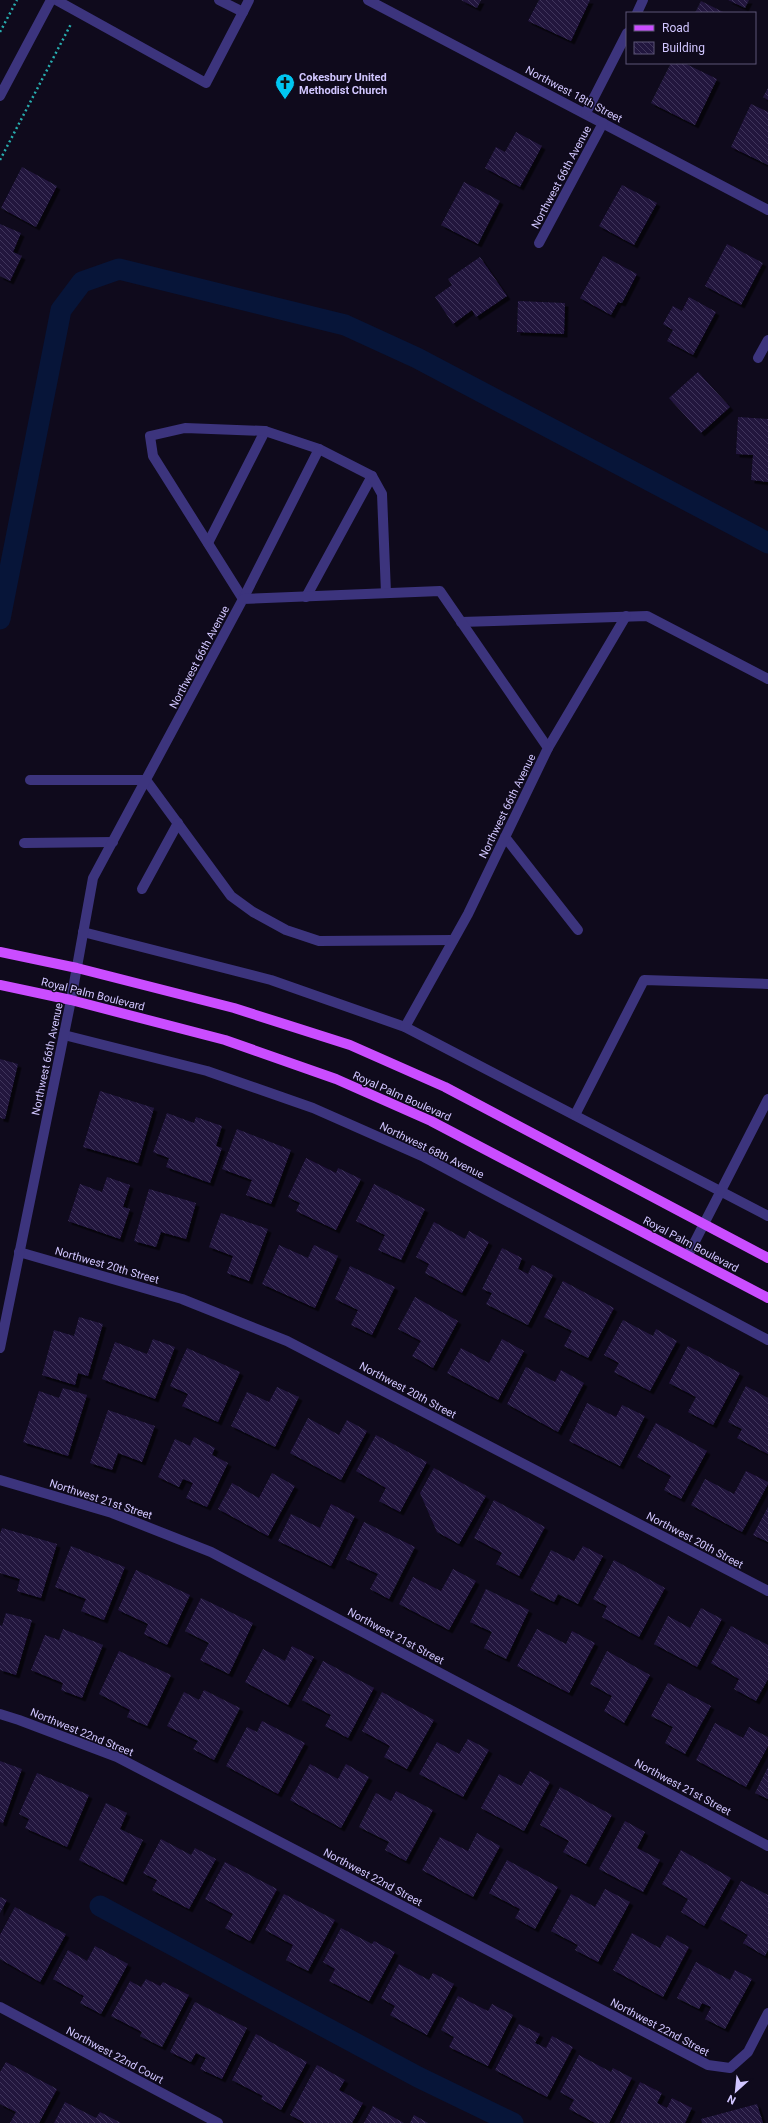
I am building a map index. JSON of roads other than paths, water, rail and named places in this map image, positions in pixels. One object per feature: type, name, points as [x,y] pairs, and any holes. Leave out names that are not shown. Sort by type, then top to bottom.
[{"type":"main road","name":"Royal Palm Boulevard","points":[[0,952],[77,968],[234,1008],[350,1045],[445,1087],[768,1258]]},
{"type":"main road","name":"Royal Palm Boulevard","points":[[0,985],[71,1000],[225,1040],[336,1079],[432,1121],[768,1298]]},
{"type":"street","points":[[0,96],[51,0]]},
{"type":"street","points":[[56,0],[206,83],[249,0]]},
{"type":"street","points":[[219,0],[243,12]]},
{"type":"street","name":"Northwest 18th Street","points":[[368,0],[386,4],[604,123],[768,210]]},
{"type":"street","points":[[637,12],[643,0]]},
{"type":"street","name":"Northwest 66th Avenue","points":[[586,113],[626,35]]},
{"type":"street","name":"Northwest 66th Avenue","points":[[539,243],[604,123]]},
{"type":"street","points":[[758,358],[768,340]]},
{"type":"street","points":[[243,599],[153,456],[150,436],[185,428],[265,431],[319,449],[372,476],[382,494],[386,594]]},
{"type":"street","points":[[208,543],[265,431]]},
{"type":"street","points":[[243,599],[319,449]]},
{"type":"street","points":[[306,597],[372,476]]},
{"type":"street","name":"Northwest 66th Avenue","points":[[0,1348],[71,1000],[93,878],[243,599],[440,591],[548,748],[454,940],[406,1027]]},
{"type":"street","points":[[548,748],[626,616]]},
{"type":"street","points":[[461,622],[647,616],[768,679]]},
{"type":"street","points":[[30,780],[146,780],[231,896],[253,912],[286,930],[319,941],[454,940]]},
{"type":"street","points":[[142,889],[178,823]]},
{"type":"street","points":[[505,836],[578,930]]},
{"type":"street","points":[[24,843],[113,842]]},
{"type":"street","points":[[83,932],[271,980],[406,1027],[768,1216]]},
{"type":"street","points":[[575,1115],[644,980],[768,984]]},
{"type":"street","name":"Northwest 68th Avenue","points":[[64,1035],[207,1071],[313,1108],[424,1157],[768,1340]]},
{"type":"street","points":[[688,1255],[720,1191],[767,1105]]},
{"type":"street","name":"Northwest 20th Street","points":[[19,1252],[182,1299],[287,1341],[768,1591]]},
{"type":"street","name":"Northwest 21st Street","points":[[0,1480],[112,1513],[211,1552],[768,1846]]},
{"type":"street","name":"Northwest 22nd Street","points":[[0,1714],[117,1757],[708,2066],[730,2068],[748,2052],[768,2013]]},
{"type":"street","name":"Northwest 22nd Court","points":[[0,2007],[218,2123]]},
{"type":"waterway","points":[[0,619],[61,310],[82,282],[119,269],[345,325],[417,358],[768,543]]},
{"type":"waterway","points":[[100,1906],[418,2077],[513,2123]]},
{"type":"place","name":"Cokesbury United Methodist Church","points":[[285,100]]}]
